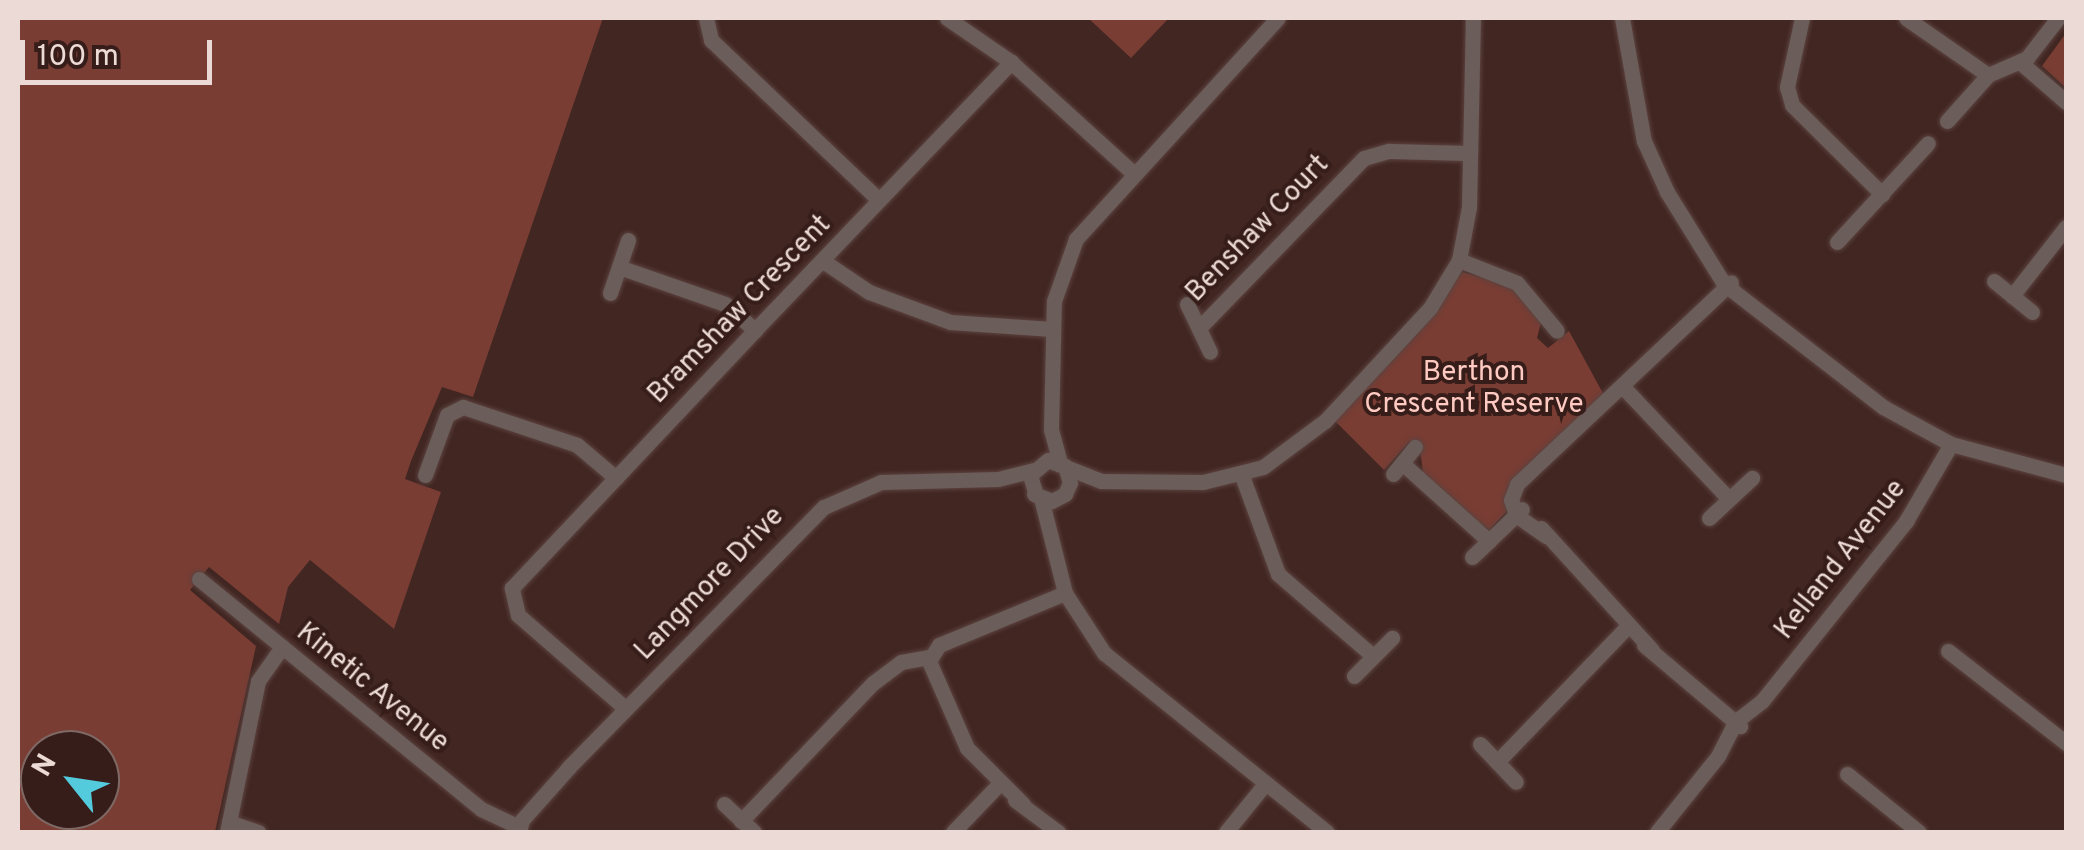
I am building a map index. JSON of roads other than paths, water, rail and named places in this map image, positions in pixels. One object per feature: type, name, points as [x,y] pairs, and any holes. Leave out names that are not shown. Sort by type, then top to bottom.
[{"type":"street","points":[[706,18],[711,40],[879,200]]},
{"type":"street","points":[[947,18],[1011,62],[1132,172]]},
{"type":"street","points":[[1049,530],[1070,483],[1050,430],[1052,329],[1054,301],[1076,239],[1132,172],[1278,18]]},
{"type":"street","points":[[1038,497],[1063,495],[1101,481],[1242,476],[1279,459],[1325,420],[1430,308],[1459,260],[1469,207],[1474,18]]},
{"type":"street","points":[[1622,18],[1644,141],[1666,192],[1728,284],[1883,407],[1951,444],[2066,476]]},
{"type":"street","points":[[1802,18],[1787,87],[1792,106],[1882,194]]},
{"type":"street","points":[[1906,18],[1988,75]]},
{"type":"street","points":[[1948,120],[1988,75],[2020,62],[2058,18]]},
{"type":"street","name":"Bramshaw Crescent","points":[[625,708],[518,615],[510,598],[518,580],[1011,62]]},
{"type":"street","points":[[2020,62],[2066,102]]},
{"type":"street","points":[[1837,242],[1928,144]]},
{"type":"street","name":"Benshaw Court","points":[[1200,327],[1364,158],[1389,151],[1470,153]]},
{"type":"street","points":[[2012,296],[2066,227]]},
{"type":"street","points":[[610,293],[628,240]]},
{"type":"street","points":[[1459,260],[1517,283],[1557,332]]},
{"type":"street","points":[[822,261],[869,292],[950,322],[1052,329]]},
{"type":"street","points":[[619,267],[715,300],[755,330]]},
{"type":"street","points":[[1994,280],[2032,312]]},
{"type":"street","points":[[1472,558],[1519,512],[1522,490],[1534,472],[1728,284]]},
{"type":"street","name":"Benshaw Court","points":[[1187,304],[1210,352]]},
{"type":"street","points":[[1624,388],[1728,498]]},
{"type":"street","points":[[424,475],[448,415],[462,407],[577,445],[616,478]]},
{"type":"street","points":[[1050,430],[1034,468],[1038,497],[1065,593],[1104,653],[1240,763],[1262,788],[1292,804],[1327,832]]},
{"type":"street","name":"Kelland Avenue","points":[[1657,832],[1718,756],[1738,724],[1754,718],[1762,702],[1906,522],[1951,444]]},
{"type":"street","points":[[1415,447],[1397,469],[1490,541]]},
{"type":"street","points":[[1062,464],[1101,481]]},
{"type":"street","name":"Langmore Drive","points":[[519,830],[625,708],[824,507],[880,482],[998,479],[1062,464]]},
{"type":"street","points":[[1242,476],[1278,574],[1372,656]]},
{"type":"street","points":[[1709,518],[1752,478]]},
{"type":"street","name":"Langmore Drive","points":[[998,479],[1038,497]]},
{"type":"street","points":[[1519,512],[1606,601],[1626,628],[1738,724]]},
{"type":"street","name":"Kinetic Avenue","points":[[198,580],[481,809],[519,830]]},
{"type":"street","points":[[742,820],[873,683],[900,662],[930,657],[940,645],[1065,593]]},
{"type":"street","points":[[1497,762],[1626,628]]},
{"type":"street","points":[[1354,676],[1392,638]]},
{"type":"street","points":[[258,832],[228,827],[258,681],[282,647]]},
{"type":"street","points":[[1948,651],[2066,742]]},
{"type":"street","points":[[930,657],[958,734],[996,788],[1024,804],[1058,832]]},
{"type":"street","points":[[1480,744],[1516,782]]},
{"type":"street","points":[[1846,774],[1919,832]]},
{"type":"street","points":[[953,832],[996,788]]},
{"type":"street","points":[[1226,832],[1262,788]]},
{"type":"street","points":[[724,804],[754,832]]},
{"type":"park label","name":"Berthon Crescent Reserve","points":[[1474,389]]}]
